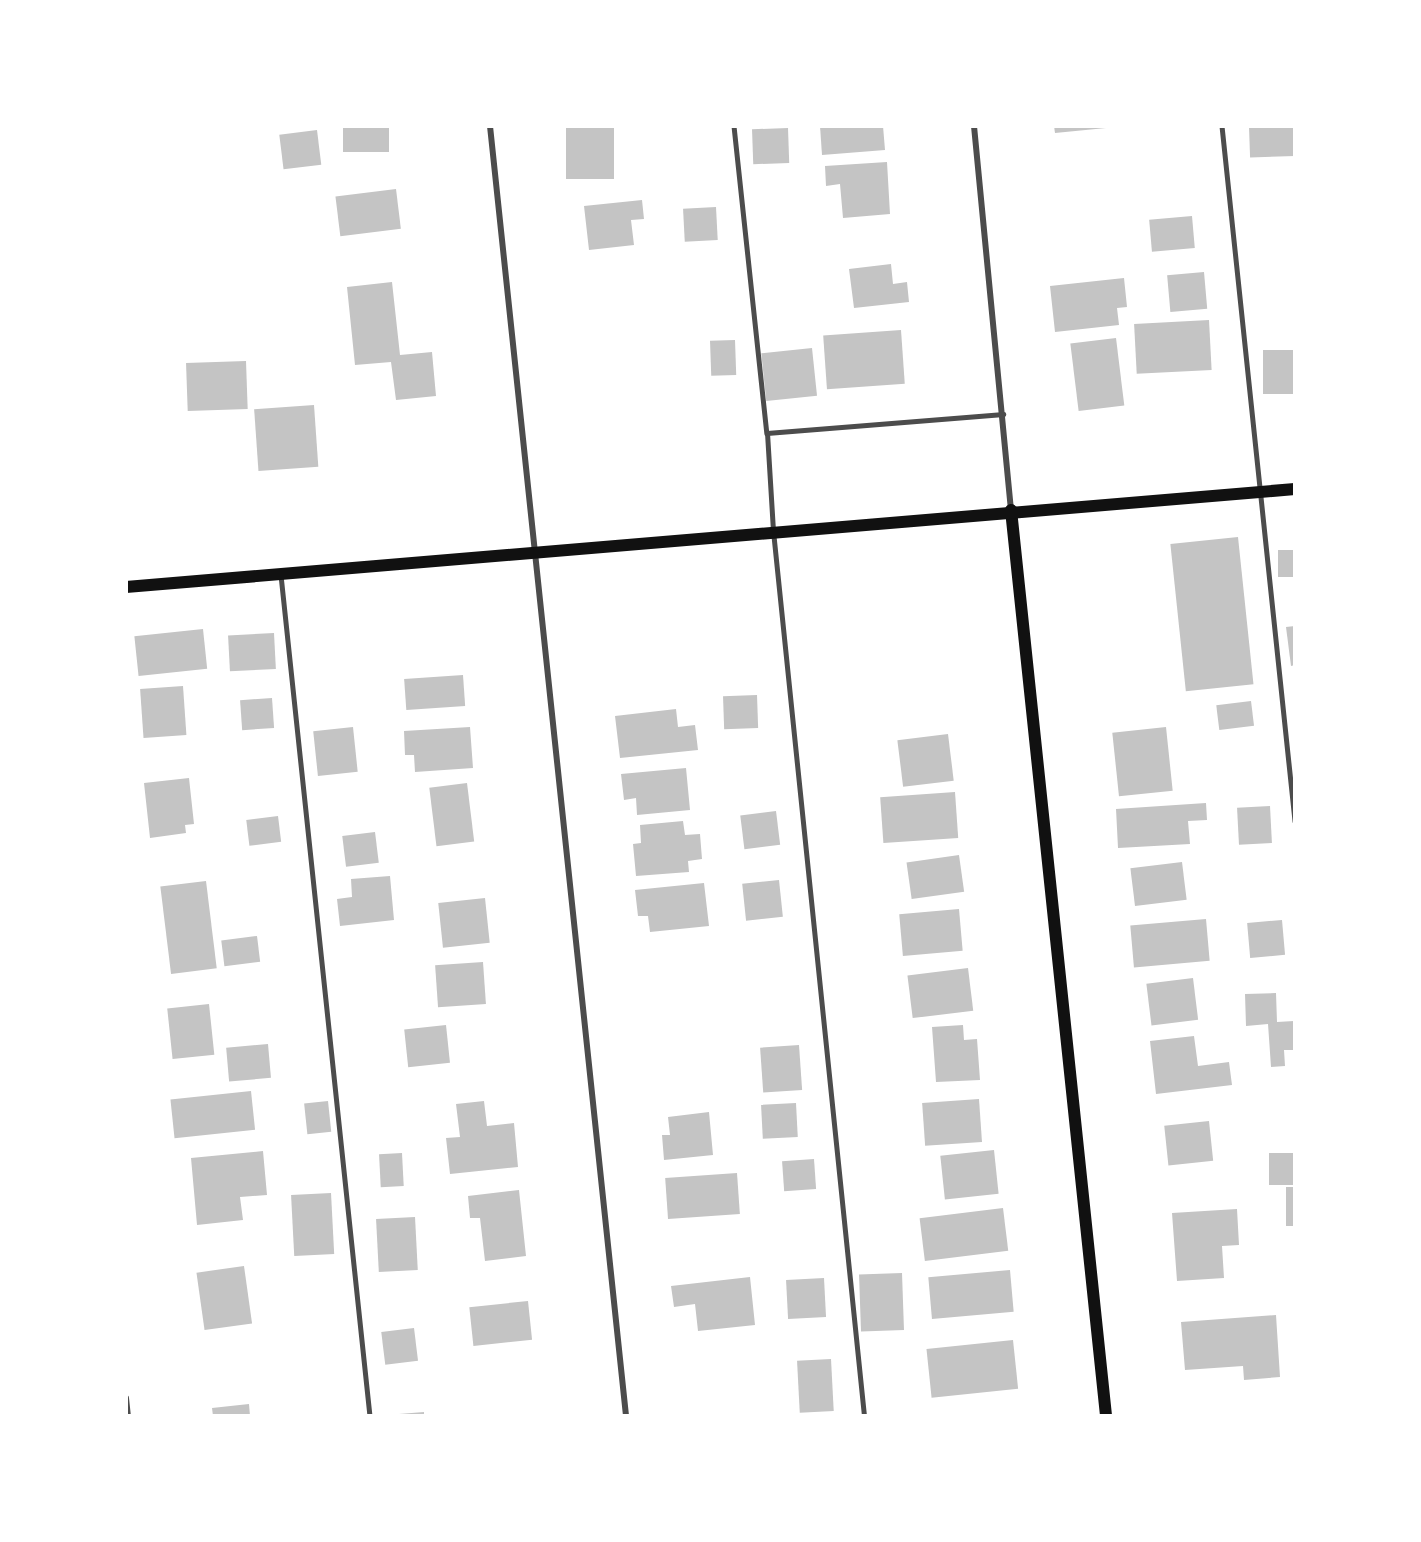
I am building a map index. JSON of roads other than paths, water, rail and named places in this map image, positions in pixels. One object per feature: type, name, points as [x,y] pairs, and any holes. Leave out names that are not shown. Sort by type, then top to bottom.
[{"type":"main road","points":[[126,587],[1011,510],[1295,489]]},
{"type":"main road","points":[[1011,510],[1106,1416]]},
{"type":"street","points":[[490,126],[626,1416]]},
{"type":"street","points":[[974,126],[1004,414],[1011,510]]},
{"type":"street","points":[[126,1398],[128,1416]]},
{"type":"lane","points":[[734,126],[767,433],[773,531],[864,1416]]},
{"type":"lane","points":[[1222,126],[1295,821]]},
{"type":"lane","points":[[767,433],[1004,414]]},
{"type":"lane","points":[[281,575],[370,1416]]}]
